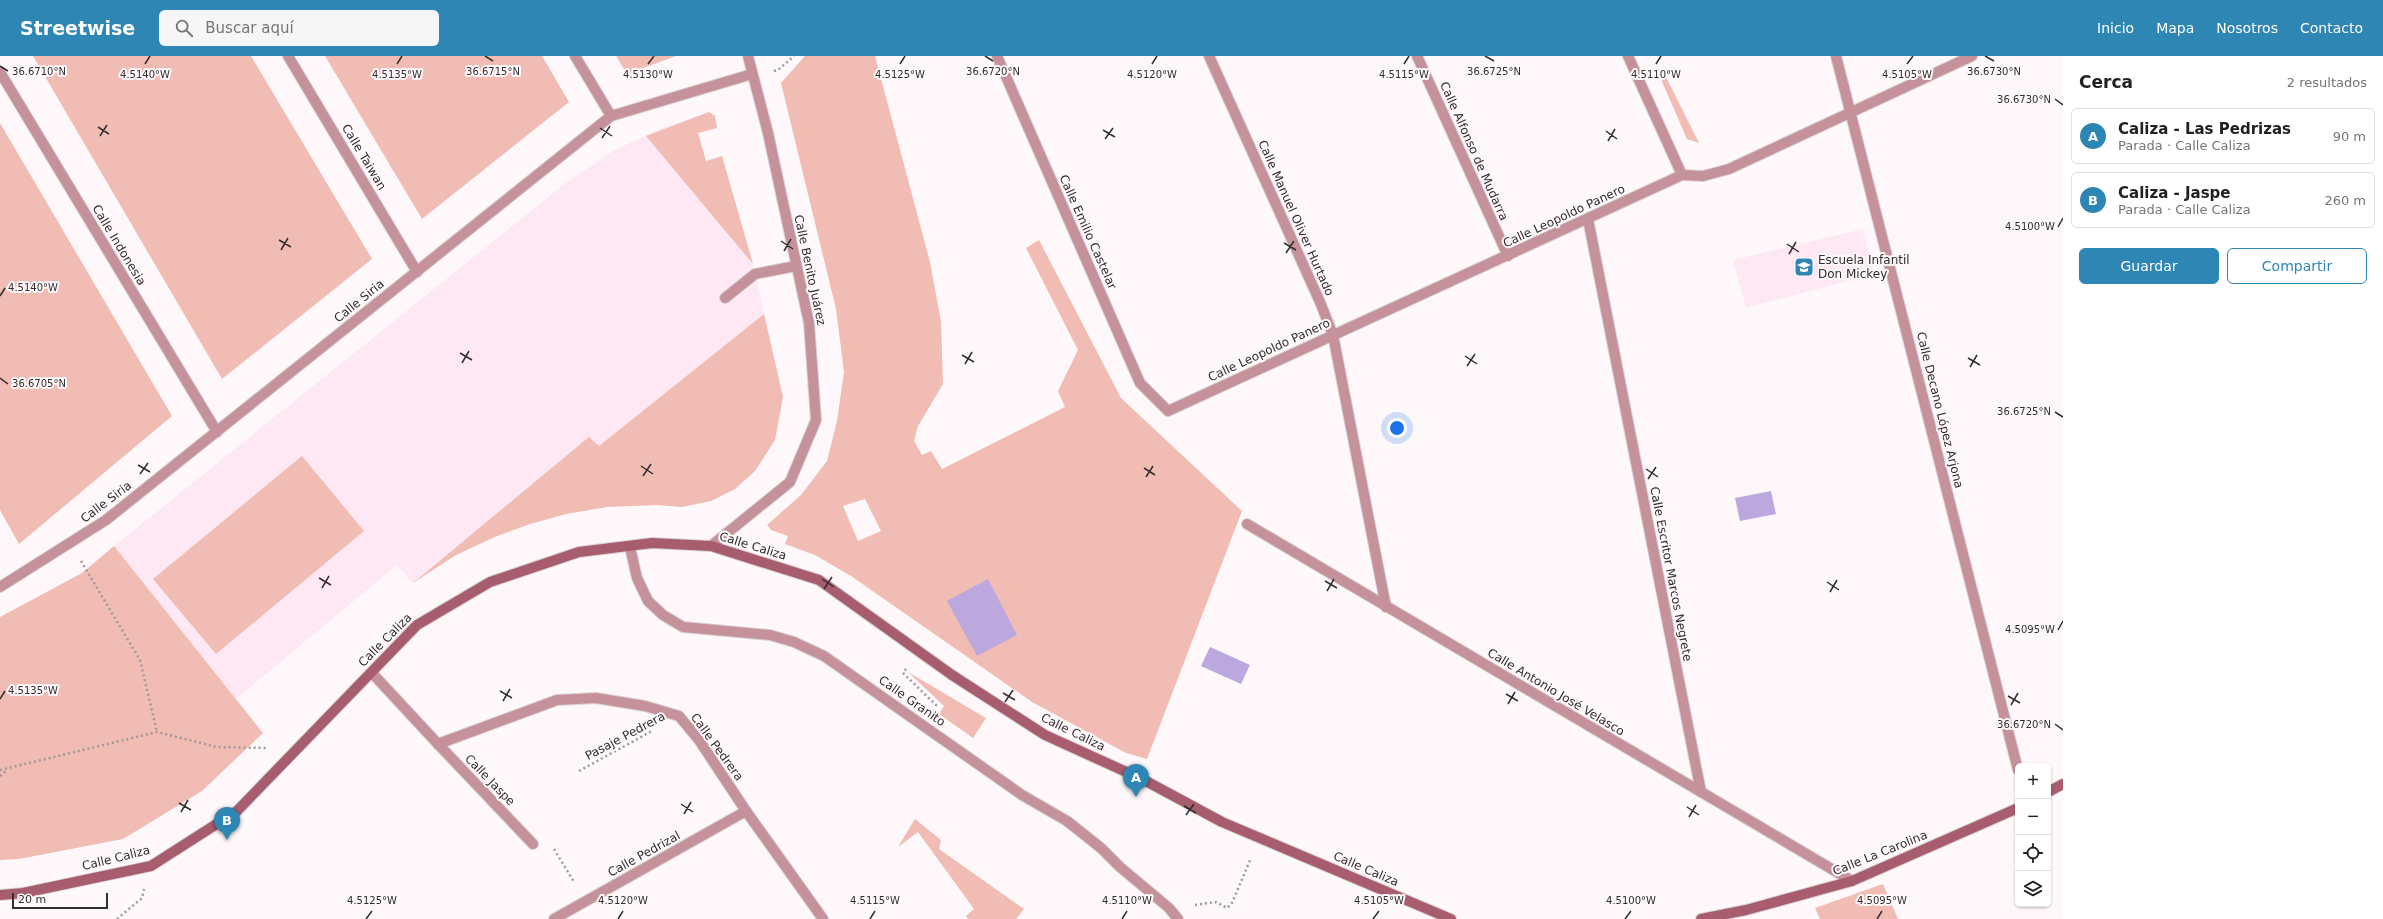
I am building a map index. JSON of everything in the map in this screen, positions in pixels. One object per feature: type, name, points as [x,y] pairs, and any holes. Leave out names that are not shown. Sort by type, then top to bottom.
[{"type":"street","name":"Calle Taiwan","points":[[288,56],[417,272]]},
{"type":"street","points":[[575,56],[611,116]]},
{"type":"street","name":"Calle Benito Juárez","points":[[711,546],[790,482],[816,420],[809,323],[768,133],[748,56]]},
{"type":"street","name":"Calle Emilio Castelar","points":[[997,56],[1140,383],[1168,411]]},
{"type":"street","name":"Calle Manuel Oliver Hurtado","points":[[1209,56],[1320,302],[1333,335],[1386,607]]},
{"type":"street","name":"Calle Alfonso de Mudarra","points":[[1417,56],[1508,256]]},
{"type":"street","points":[[1628,56],[1682,175]]},
{"type":"street","name":"Calle Decano López Arjona","points":[[1836,56],[2016,763]]},
{"type":"street","name":"Calle Leopoldo Panero","points":[[1168,411],[1682,175],[1703,176],[1729,169],[1972,56]]},
{"type":"street","name":"Calle Indonesia","points":[[0,72],[217,432]]},
{"type":"street","name":"Calle Siria","points":[[1,585],[106,520],[611,116],[752,74]]},
{"type":"street","name":"Calle Escritor Marcos Negrete","points":[[1588,219],[1700,792]]},
{"type":"street","points":[[725,298],[755,274],[796,266]]},
{"type":"street","name":"Calle Antonio José Velasco","points":[[1247,524],[1852,881]]},
{"type":"street","name":"Calle Caliza","points":[[0,895],[23,893],[151,866],[236,811],[416,625],[490,582],[579,552],[630,547],[652,543],[711,546],[820,580],[918,651],[1045,735],[1144,780],[1222,822],[1451,919]]},
{"type":"street","name":"Calle Granito","points":[[630,547],[637,578],[648,601],[662,615],[683,627],[770,635],[794,642],[824,656],[1022,795],[1066,821],[1101,848],[1120,867],[1169,908],[1178,919]]},
{"type":"street","name":"Calle Jaspe","points":[[372,672],[533,844]]},
{"type":"street","name":"Calle Pedrera","points":[[438,744],[557,700],[596,698],[645,706],[679,716],[699,740],[746,811],[823,919]]},
{"type":"street","points":[[2051,790],[2063,784]]},
{"type":"street","name":"Calle La Carolina","points":[[1701,919],[1746,910],[1852,881],[2015,809]]},
{"type":"street","name":"Calle Pedrizal","points":[[554,919],[746,811]]},
{"type":"path","points":[[70,543],[140,660],[157,732]]},
{"type":"path","points":[[918,651],[903,672],[936,705],[923,725]]},
{"type":"path","name":"Pasaje Pedrera","points":[[579,771],[679,716]]},
{"type":"path","points":[[0,770],[157,732],[218,747],[246,749],[298,748]]},
{"type":"path","points":[[0,776],[9,768]]},
{"type":"path","points":[[533,844],[555,849],[586,901]]},
{"type":"path","points":[[1169,908],[1216,902],[1227,908],[1232,903],[1252,856]]},
{"type":"path","points":[[117,919],[142,898],[151,866]]},
{"type":"shaded area","points":[[33,56],[251,56],[372,259],[222,379]]},
{"type":"shaded area","points":[[325,56],[542,56],[569,102],[422,219]]},
{"type":"shaded area","points":[[616,56],[676,56],[627,74]]},
{"type":"shaded area","points":[[805,56],[875,56],[930,262],[941,322],[943,384],[918,426],[914,441],[922,455],[931,451],[942,469],[1065,407],[1058,391],[1078,350],[1026,248],[1039,240],[1121,398],[1242,511],[1147,759],[1126,753],[1032,702],[851,576],[815,555],[785,544],[788,536],[771,530],[767,525],[801,495],[827,461],[837,421],[844,372],[836,309],[781,83]],"holes":[[[865,499],[881,531],[858,541],[843,506]]]},
{"type":"shaded area","points":[[1665,75],[1699,143],[1687,139],[1660,77]]},
{"type":"shaded area","points":[[709,112],[715,116],[717,128],[698,133],[706,161],[722,156],[753,264],[783,397],[775,440],[755,471],[735,489],[711,501],[682,507],[656,505],[607,507],[566,514],[530,524],[497,536],[456,555],[413,583],[397,565],[236,699],[114,546],[567,182],[615,150],[660,129]]},
{"type":"shaded area","points":[[709,112],[715,116],[717,128],[698,133],[706,161],[722,156],[753,264],[646,136]]},
{"type":"shaded area","points":[[0,123],[172,416],[19,544],[0,510]]},
{"type":"shaded area","name":"Escuela Infantil Don Mickey","points":[[1863,229],[1874,274],[1746,308],[1733,260]]},
{"type":"shaded area","points":[[764,314],[783,397],[775,440],[755,471],[735,489],[711,501],[682,507],[656,505],[607,507],[566,514],[530,524],[497,536],[456,555],[413,583],[589,437],[599,446]]},
{"type":"shaded area","points":[[302,456],[364,531],[216,654],[153,579]]},
{"type":"shaded area","points":[[1771,491],[1776,514],[1740,521],[1735,498]]},
{"type":"shaded area","points":[[114,546],[263,733],[202,791],[123,839],[19,859],[0,860],[0,617],[82,573]]},
{"type":"shaded area","points":[[988,579],[1017,635],[977,656],[947,601]]},
{"type":"shaded area","points":[[1210,647],[1250,665],[1241,684],[1201,666]]},
{"type":"shaded area","points":[[908,672],[986,718],[973,738],[939,714],[944,706]]},
{"type":"shaded area","points":[[915,819],[941,840],[939,849],[1024,909],[1016,919],[968,919],[966,916],[974,909],[918,832],[898,847]]},
{"type":"shaded area","points":[[1883,884],[1898,919],[1820,919],[1815,908]]},
{"type":"place","name":"Escuela Infantil Don Mickey","points":[[1804,267]]},
{"type":"place","name":"Caliza - Las Pedrizas","points":[[1136,797]]},
{"type":"place","name":"Caliza - Jaspe","points":[[227,840]]}]
